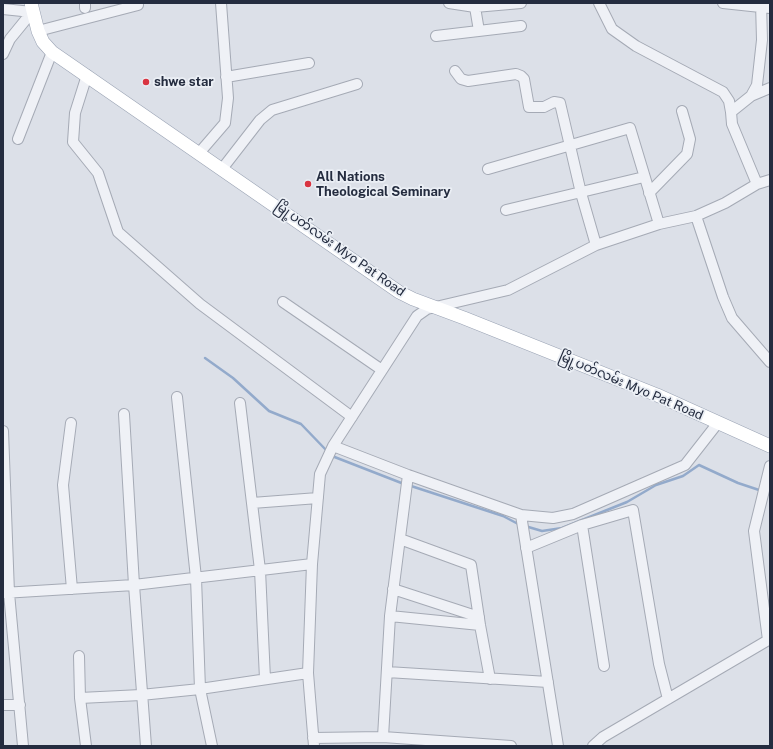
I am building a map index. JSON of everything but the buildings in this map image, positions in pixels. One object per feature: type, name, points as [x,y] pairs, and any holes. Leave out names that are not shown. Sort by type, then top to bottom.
[{"type":"main road","name":"မြို့ပတ်လမ်း Myo Pat Road","points":[[32,8],[38,31],[43,42],[52,52],[200,152],[222,169],[399,292],[413,299],[657,395],[717,424],[769,444]]},
{"type":"street","points":[[200,152],[225,123],[228,98],[221,3]]},
{"type":"street","points":[[449,4],[476,7],[491,4],[521,3]]},
{"type":"street","points":[[599,3],[612,29],[636,46],[723,92],[729,101],[732,112],[732,124],[757,184]]},
{"type":"street","points":[[722,3],[764,6],[757,85],[750,96],[732,112]]},
{"type":"street","points":[[38,31],[138,5]]},
{"type":"street","points":[[476,7],[479,31]]},
{"type":"street","points":[[3,9],[32,8]]},
{"type":"street","points":[[3,54],[10,39],[32,8]]},
{"type":"street","points":[[436,36],[521,26]]},
{"type":"street","points":[[18,139],[52,52]]},
{"type":"street","points":[[226,77],[309,63]]},
{"type":"street","points":[[455,71],[461,79],[468,81],[516,74],[524,79],[529,107],[544,107],[554,102],[560,103],[581,193],[596,245]]},
{"type":"street","points":[[87,75],[75,113],[73,142],[98,173],[118,232],[200,304],[352,417]]},
{"type":"street","points":[[222,169],[260,120],[272,110],[357,84]]},
{"type":"street","points":[[750,96],[770,88]]},
{"type":"street","points":[[649,193],[687,154],[690,139],[682,111]]},
{"type":"street","points":[[488,169],[630,128],[659,224]]},
{"type":"street","points":[[506,210],[581,193],[644,176]]},
{"type":"street","points":[[511,746],[383,737],[314,742],[308,672],[312,564],[320,474],[333,446],[417,316],[427,309],[508,290],[596,245],[659,224],[696,216],[757,184],[770,180]]},
{"type":"street","points":[[696,216],[723,297],[732,318],[770,362]]},
{"type":"street","points":[[283,302],[382,370]]},
{"type":"street","points":[[177,397],[196,578],[200,689],[212,746]]},
{"type":"street","points":[[240,403],[260,570],[265,679]]},
{"type":"street","points":[[124,414],[141,695],[146,746]]},
{"type":"street","points":[[71,423],[63,484],[72,589]]},
{"type":"street","points":[[333,446],[408,475],[521,515],[562,517],[628,491],[685,465],[717,424]]},
{"type":"street","points":[[3,431],[6,593],[20,705],[23,746]]},
{"type":"street","points":[[593,746],[603,737],[769,639],[754,531],[770,466]]},
{"type":"street","points":[[383,737],[390,616],[408,475]]},
{"type":"street","points":[[252,503],[318,498]]},
{"type":"street","points":[[526,548],[582,525],[633,510],[659,664],[668,698]]},
{"type":"street","points":[[521,515],[558,746]]},
{"type":"street","points":[[582,525],[604,666]]},
{"type":"street","points":[[400,539],[469,563],[472,570],[479,621],[490,678]]},
{"type":"street","points":[[6,593],[134,585],[312,564]]},
{"type":"street","points":[[393,589],[479,621]]},
{"type":"street","points":[[390,616],[479,621]]},
{"type":"street","points":[[79,656],[80,698],[86,746]]},
{"type":"street","points":[[80,698],[141,695],[200,689],[308,672]]},
{"type":"street","points":[[387,672],[548,682]]},
{"type":"street","points":[[3,706],[20,705]]},
{"type":"waterway","points":[[205,358],[233,378],[269,411],[301,424],[327,451]]},
{"type":"waterway","points":[[332,456],[404,484]]},
{"type":"waterway","points":[[525,526],[542,531],[562,528],[627,502],[656,485],[683,476],[699,465],[738,483],[762,491]]},
{"type":"waterway","points":[[408,485],[503,516],[520,525]]},
{"type":"place","name":"shwe star","points":[[146,82]]},
{"type":"place","name":"All Nations Theological Seminary","points":[[308,184]]}]
